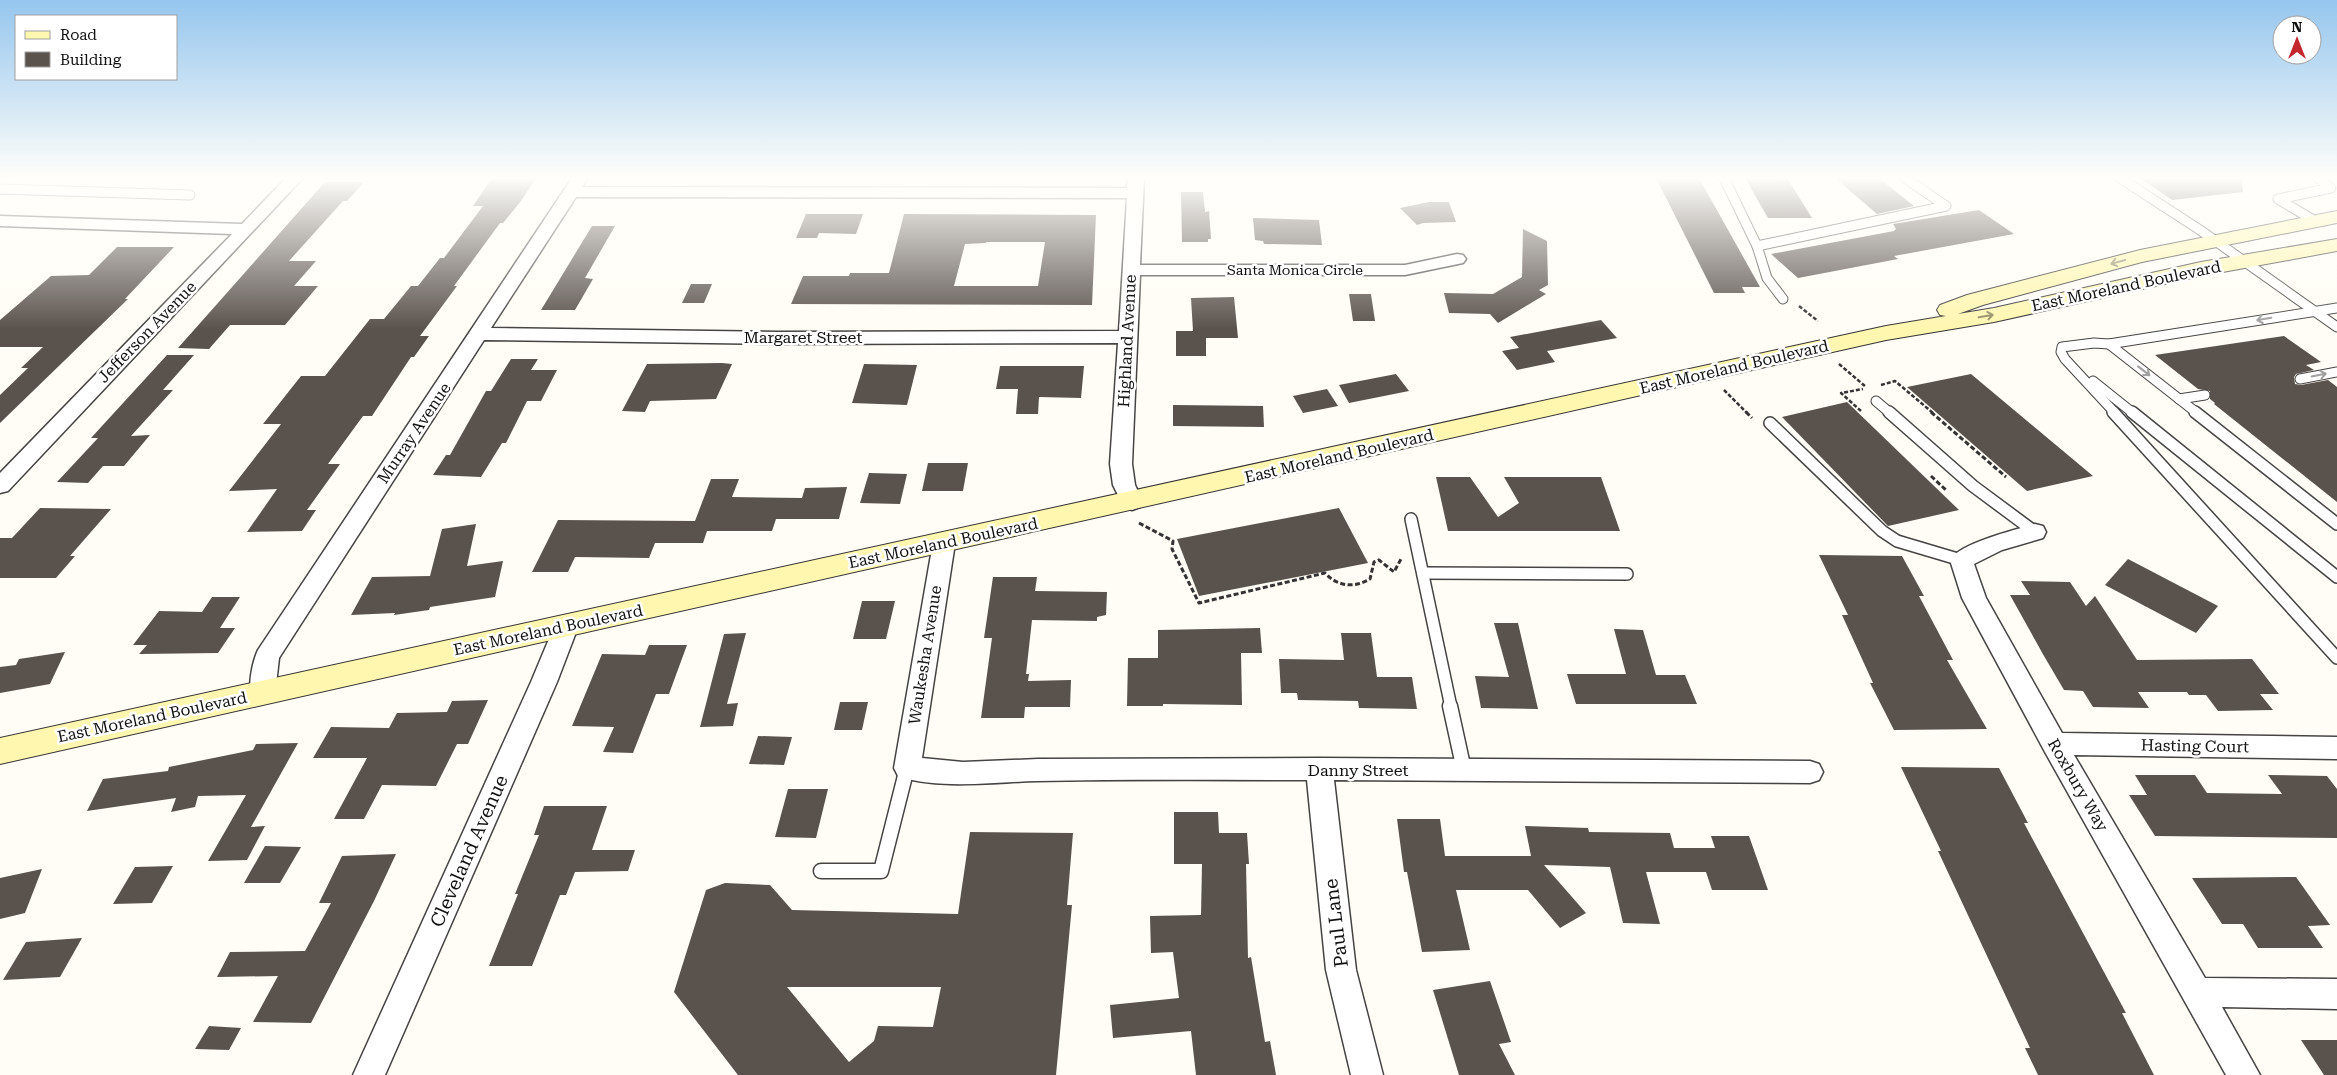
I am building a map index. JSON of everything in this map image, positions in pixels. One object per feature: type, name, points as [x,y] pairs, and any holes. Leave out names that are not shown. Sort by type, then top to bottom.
[{"type":"main road","name":"East Moreland Boulevard","points":[[1886,333],[1975,300],[2140,256],[2280,228]]},
{"type":"main road","points":[[2325,228],[2335,245]]},
{"type":"main road","name":"East Moreland Boulevard","points":[[0,751],[944,543],[1136,512],[1886,333],[1994,315],[2201,269],[2335,245]]},
{"type":"street","points":[[217,228],[246,229]]},
{"type":"street","name":"Murray Avenue","points":[[262,693],[267,657],[547,228]]},
{"type":"street","name":"Highland Avenue","points":[[1133,228],[1121,464],[1124,485],[1136,512]]},
{"type":"street","name":"Jefferson Avenue","points":[[0,486],[246,229]]},
{"type":"street","name":"Santa Monica Circle","points":[[1131,270],[1405,270],[1457,259]]},
{"type":"street","name":"Margaret Street","points":[[479,334],[778,338],[1127,337]]},
{"type":"street","points":[[1961,560],[1994,544],[2035,532]]},
{"type":"street","name":"Waukesha Avenue","points":[[907,768],[944,543]]},
{"type":"street","name":"Roxbury Way","points":[[1961,560],[1974,598],[2054,744],[2244,1075]]},
{"type":"street","name":"Cleveland Avenue","points":[[369,1075],[544,682],[566,626]]},
{"type":"street","name":"Hasting Court","points":[[2054,744],[2337,748]]},
{"type":"street","name":"Danny Street","points":[[907,768],[963,773],[1038,770],[1319,769],[1810,772]]},
{"type":"street","name":"Paul Lane","points":[[1319,769],[1341,970],[1367,1075]]},
{"type":"street","points":[[2197,992],[2337,994]]},
{"type":"lane","points":[[1749,228],[1758,246],[1767,278],[1783,299]]},
{"type":"lane","points":[[1758,246],[1842,228]]},
{"type":"lane","points":[[2196,228],[2337,327]]},
{"type":"lane","points":[[2337,308],[2109,344],[2094,343],[2062,347],[2061,352],[2065,359],[2337,658]]},
{"type":"lane","points":[[2109,344],[2337,524]]},
{"type":"lane","points":[[2065,359],[2337,577]]},
{"type":"lane","points":[[2300,379],[2337,372]]},
{"type":"lane","points":[[2179,399],[2205,395]]},
{"type":"lane","points":[[1876,401],[1971,485],[2003,511],[2035,532]]},
{"type":"lane","points":[[1770,423],[1882,532],[1897,540],[1961,560]]},
{"type":"lane","points":[[1411,519],[1464,770]]},
{"type":"lane","points":[[1423,573],[1627,574]]},
{"type":"lane","points":[[820,871],[881,871],[907,768]]},
{"type":"path","points":[[1783,299],[1792,300],[1818,321]]},
{"type":"path","points":[[1839,364],[1867,388]]},
{"type":"path","points":[[1943,432],[1952,430]]},
{"type":"path","points":[[1136,512],[1173,540],[1172,548],[1199,602],[1325,573],[1332,582],[1344,585],[1363,584],[1370,579],[1374,562],[1379,560],[1394,572],[1401,559],[1420,558]]},
{"type":"building","points":[[284,228],[319,228],[289,261],[316,261],[294,286],[318,286],[285,325],[230,325],[209,349],[178,348]]},
{"type":"building","points":[[466,228],[496,228],[420,336],[429,336],[414,357],[411,357],[372,416],[363,416],[328,464],[340,464],[307,510],[316,510],[302,531],[247,532],[277,489],[229,491],[281,424],[263,424],[301,376],[325,376],[370,319],[384,319],[411,286],[418,286],[440,258],[444,258]]},
{"type":"building","points":[[591,228],[614,228],[585,278],[593,279],[575,310],[541,310]]},
{"type":"building","points":[[800,228],[858,228],[856,234],[819,233],[817,238],[796,238]]},
{"type":"building","points":[[900,228],[1095,228],[1092,305],[791,304],[803,276],[849,276],[850,273],[889,273]],"holes":[[[1045,242],[1038,286],[954,286],[965,244]]]},
{"type":"building","points":[[1182,228],[1210,228],[1211,239],[1208,239],[1208,242],[1182,242]]},
{"type":"building","points":[[1254,228],[1320,228],[1322,245],[1264,244],[1263,241],[1255,240]]},
{"type":"building","points":[[1681,228],[1727,228],[1760,287],[1742,287],[1745,293],[1714,293]]},
{"type":"building","points":[[2005,228],[2014,234],[1894,256],[1898,259],[1798,278],[1771,254],[1894,231],[1896,229]]},
{"type":"building","points":[[1523,229],[1547,241],[1548,285],[1539,290],[1546,294],[1498,323],[1490,314],[1449,313],[1444,293],[1493,294],[1522,277]]},
{"type":"building","points":[[117,247],[174,247],[125,299],[128,299],[0,423],[0,395],[28,368],[21,368],[43,347],[0,347],[0,320],[51,276],[89,275]]},
{"type":"building","points":[[691,284],[712,284],[704,303],[682,303]]},
{"type":"building","points":[[1349,294],[1371,294],[1375,321],[1353,321]]},
{"type":"building","points":[[1234,297],[1238,338],[1206,338],[1206,356],[1176,356],[1176,331],[1193,331],[1191,298]]},
{"type":"building","points":[[1601,320],[1617,338],[1547,351],[1555,362],[1517,370],[1502,351],[1519,348],[1510,337]]},
{"type":"building","points":[[2284,336],[2321,362],[2306,365],[2314,370],[2296,374],[2294,377],[2295,384],[2301,385],[2328,380],[2337,387],[2337,502],[2214,404],[2210,399],[2210,391],[2198,389],[2155,355]]},
{"type":"building","points":[[167,355],[194,355],[163,390],[173,390],[131,436],[150,435],[124,466],[103,466],[88,483],[57,482],[98,438],[91,438]]},
{"type":"building","points":[[511,359],[538,359],[531,370],[557,370],[541,401],[527,401],[506,443],[502,443],[481,477],[433,475],[446,455],[450,455],[486,391],[491,391]]},
{"type":"building","points":[[647,364],[732,364],[716,399],[650,401],[645,412],[622,411]]},
{"type":"building","points":[[864,364],[917,365],[907,405],[852,403]]},
{"type":"building","points":[[1000,366],[1084,366],[1081,398],[1039,397],[1038,414],[1016,414],[1018,389],[996,389]]},
{"type":"building","points":[[1396,374],[1409,391],[1349,403],[1339,385]]},
{"type":"building","points":[[1971,374],[2093,476],[2027,491],[1907,387]]},
{"type":"building","points":[[1327,389],[1338,406],[1303,413],[1293,396]]},
{"type":"building","points":[[1847,402],[1959,510],[1888,526],[1782,417]]},
{"type":"building","points":[[1173,405],[1263,406],[1264,427],[1173,426]]},
{"type":"building","points":[[928,463],[968,463],[963,491],[922,491]]},
{"type":"building","points":[[869,473],[907,474],[900,504],[860,503]]},
{"type":"building","points":[[1436,477],[1470,477],[1498,517],[1519,503],[1504,477],[1601,477],[1620,531],[1448,531]]},
{"type":"building","points":[[711,479],[739,479],[732,497],[802,498],[805,488],[847,487],[839,519],[776,519],[772,531],[707,531],[703,543],[655,543],[649,558],[575,557],[568,572],[532,572],[558,520],[695,521]]},
{"type":"building","points":[[40,508],[111,509],[70,556],[75,556],[56,578],[0,578],[0,538],[12,538]]},
{"type":"building","points":[[1339,508],[1368,563],[1199,596],[1177,539]]},
{"type":"building","points":[[476,524],[467,566],[503,561],[495,597],[430,607],[429,610],[394,615],[395,613],[351,615],[372,577],[430,576],[442,529]]},
{"type":"building","points":[[1819,555],[1902,556],[1924,596],[1919,596],[1953,660],[1947,660],[1987,729],[1894,730],[1870,683],[1873,683],[1842,615],[1848,615]]},
{"type":"building","points":[[2128,559],[2218,606],[2196,633],[2105,585]]},
{"type":"building","points":[[993,577],[1037,577],[1035,591],[1107,592],[1106,615],[1097,617],[1097,621],[1032,620],[1026,674],[1029,674],[1028,681],[1071,680],[1070,707],[1025,707],[1024,718],[981,718],[992,638],[984,638]]},
{"type":"building","points":[[2021,581],[2070,582],[2086,606],[2095,596],[2137,660],[2252,659],[2279,694],[2260,694],[2273,710],[2218,711],[2206,695],[2189,695],[2187,692],[2138,692],[2149,708],[2093,707],[2083,691],[2064,690],[2044,656],[2010,595],[2030,595]]},
{"type":"building","points":[[212,597],[240,597],[220,628],[235,628],[218,653],[139,654],[147,645],[133,645],[159,611],[202,612]]},
{"type":"building","points":[[862,601],[895,601],[886,639],[853,639]]},
{"type":"building","points":[[1494,623],[1518,623],[1538,709],[1481,708],[1475,676],[1509,677]]},
{"type":"building","points":[[1260,628],[1262,653],[1241,653],[1242,705],[1163,704],[1163,706],[1127,706],[1128,658],[1158,658],[1158,630]]},
{"type":"building","points":[[1614,629],[1643,630],[1656,675],[1685,675],[1697,704],[1576,704],[1567,674],[1626,674]]},
{"type":"building","points":[[746,633],[727,704],[738,703],[733,726],[700,727],[724,634]]},
{"type":"building","points":[[1341,633],[1371,633],[1377,677],[1412,677],[1417,709],[1359,708],[1358,701],[1298,700],[1297,693],[1281,693],[1279,659],[1344,660]]},
{"type":"building","points":[[649,645],[687,645],[669,694],[656,694],[633,753],[603,752],[614,727],[572,726],[602,654],[645,655]]},
{"type":"building","points":[[65,652],[50,684],[0,693],[0,667],[16,665],[19,659]]},
{"type":"building","points":[[488,700],[468,744],[457,744],[436,786],[382,785],[364,819],[334,819],[367,758],[313,758],[331,727],[389,728],[397,713],[447,712],[452,701]]},
{"type":"building","points":[[840,702],[868,702],[862,730],[834,730]]},
{"type":"building","points":[[758,736],[792,737],[784,765],[749,764]]},
{"type":"building","points":[[298,743],[251,827],[265,826],[247,860],[208,861],[246,795],[198,796],[195,807],[171,812],[176,798],[87,811],[103,779],[168,771],[169,767],[253,750],[256,744]]},
{"type":"building","points":[[1901,767],[1999,768],[2028,823],[2024,823],[2126,1013],[2122,1013],[2154,1075],[2038,1075],[2025,1048],[2030,1048]]},
{"type":"building","points":[[2135,775],[2195,775],[2207,793],[2282,794],[2268,775],[2327,776],[2337,789],[2337,838],[2155,836],[2129,795],[2147,795]]},
{"type":"building","points":[[788,789],[828,789],[816,838],[775,837]]},
{"type":"building","points":[[544,806],[607,806],[592,850],[635,850],[628,871],[575,872],[566,895],[560,895],[532,966],[489,966],[539,835],[534,835]]},
{"type":"building","points":[[1174,812],[1218,812],[1219,833],[1247,833],[1249,864],[1246,864],[1248,958],[1251,957],[1265,1042],[1270,1041],[1276,1075],[1196,1075],[1191,1031],[1113,1038],[1110,1005],[1179,998],[1173,952],[1151,953],[1150,916],[1201,915],[1202,864],[1174,864]]},
{"type":"building","points":[[1397,819],[1440,819],[1445,856],[1531,856],[1525,826],[1588,828],[1589,832],[1670,833],[1674,848],[1715,848],[1711,836],[1749,836],[1768,890],[1712,890],[1706,872],[1646,872],[1660,924],[1623,923],[1610,867],[1544,865],[1586,913],[1560,928],[1528,890],[1456,890],[1470,950],[1422,952],[1407,872],[1404,872]]},
{"type":"building","points":[[970,832],[1073,833],[1067,905],[1072,905],[1056,1075],[738,1075],[674,992],[706,890],[725,883],[770,885],[792,910],[958,914]],"holes":[[[787,987],[941,987],[933,1027],[878,1026],[874,1041],[849,1062]]]},
{"type":"building","points":[[265,846],[301,847],[280,883],[244,883]]},
{"type":"building","points":[[396,854],[311,1023],[253,1022],[278,976],[217,977],[230,952],[305,951],[331,903],[319,903],[342,856]]},
{"type":"building","points":[[173,866],[152,903],[113,904],[135,867]]},
{"type":"building","points":[[42,869],[25,913],[0,919],[0,878]]},
{"type":"building","points":[[2296,877],[2330,925],[2308,926],[2323,948],[2258,948],[2243,924],[2222,924],[2192,878]]},
{"type":"building","points":[[82,938],[60,977],[3,980],[26,942]]},
{"type":"building","points":[[1490,981],[1511,1042],[1499,1044],[1515,1075],[1459,1075],[1433,990]]},
{"type":"building","points":[[209,1026],[241,1028],[229,1050],[195,1049]]},
{"type":"building","points":[[2301,1040],[2337,1040],[2337,1075],[2324,1075]]}]
